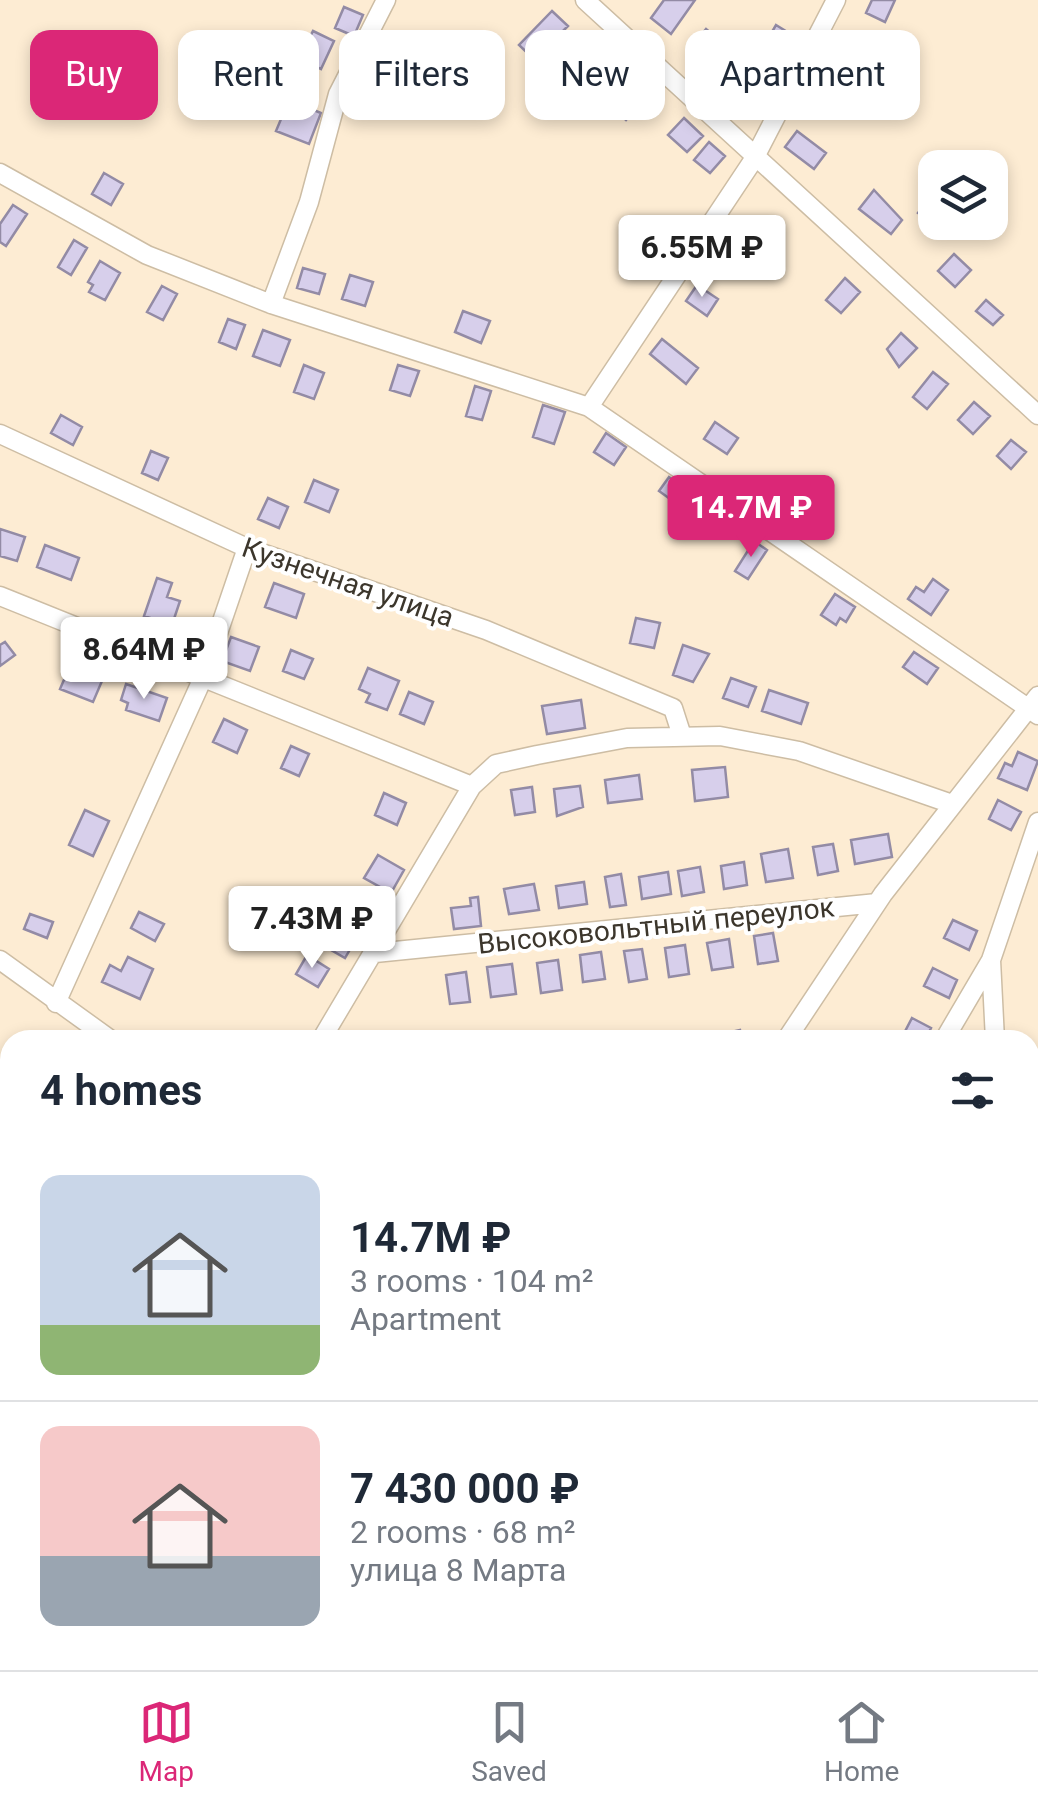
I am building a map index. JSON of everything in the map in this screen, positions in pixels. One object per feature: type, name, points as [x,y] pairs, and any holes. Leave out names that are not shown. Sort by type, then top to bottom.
[{"type":"street","points":[[271,304],[309,202],[338,94],[386,0]]},
{"type":"street","points":[[585,0],[754,159],[1038,415]]},
{"type":"street","points":[[589,407],[754,159],[836,0]]},
{"type":"street","points":[[0,174],[146,255],[271,304],[589,407],[1034,706],[952,804],[877,903],[793,1030]]},
{"type":"street","name":"Кузнечная улица","points":[[0,434],[247,548],[486,630],[673,708],[682,736]]},
{"type":"street","points":[[56,1003],[202,680],[247,548]]},
{"type":"street","points":[[0,596],[472,786]]},
{"type":"street","points":[[327,1030],[472,786],[496,764],[627,738],[720,736],[799,751],[952,804]]},
{"type":"street","points":[[950,1030],[991,960],[1038,822]]},
{"type":"street","name":"Высоковольтный переулок","points":[[375,953],[877,903]]},
{"type":"street","points":[[0,960],[96,1030]]},
{"type":"street","points":[[991,960],[994,1030]]},
{"type":"building","points":[[664,0],[695,0],[671,34],[651,18]]},
{"type":"building","points":[[872,0],[895,0],[885,22],[866,13]]},
{"type":"building","points":[[344,7],[363,15],[357,30],[335,28]]},
{"type":"building","points":[[552,11],[568,26],[564,30],[534,30]]},
{"type":"building","points":[[319,34],[334,41],[319,68]]},
{"type":"building","points":[[684,118],[703,136],[687,152],[668,135]]},
{"type":"building","points":[[281,120],[318,120],[309,144],[276,131]]},
{"type":"building","points":[[797,131],[826,153],[814,169],[785,147]]},
{"type":"building","points":[[709,142],[725,156],[710,173],[694,160]]},
{"type":"building","points":[[104,173],[123,184],[111,205],[92,194]]},
{"type":"building","points":[[874,190],[902,220],[891,234],[859,209]]},
{"type":"building","points":[[13,205],[27,214],[6,246],[0,242],[0,224]]},
{"type":"building","points":[[749,222],[774,242],[763,256],[737,237]]},
{"type":"building","points":[[654,239],[678,255],[663,278],[639,261]]},
{"type":"building","points":[[74,240],[87,248],[71,275],[58,267]]},
{"type":"building","points":[[954,254],[971,270],[955,287],[938,271]]},
{"type":"building","points":[[100,261],[120,273],[105,300],[89,292],[93,285],[88,282]]},
{"type":"building","points":[[303,268],[325,274],[319,294],[297,288]]},
{"type":"building","points":[[350,275],[373,282],[365,306],[342,299]]},
{"type":"building","points":[[845,278],[860,292],[841,313],[826,300]]},
{"type":"building","points":[[697,285],[718,299],[707,316],[686,301]]},
{"type":"building","points":[[162,286],[177,294],[163,320],[147,312]]},
{"type":"building","points":[[986,300],[1003,315],[993,325],[976,311]]},
{"type":"building","points":[[463,311],[490,321],[481,343],[455,332]]},
{"type":"building","points":[[228,319],[245,325],[236,349],[219,342]]},
{"type":"building","points":[[263,330],[290,340],[280,366],[253,356]]},
{"type":"building","points":[[901,333],[917,348],[899,367],[887,349]]},
{"type":"building","points":[[662,339],[698,368],[686,384],[650,354]]},
{"type":"building","points":[[304,365],[324,373],[314,399],[294,392]]},
{"type":"building","points":[[398,365],[419,371],[410,396],[390,390]]},
{"type":"building","points":[[933,372],[948,384],[927,409],[913,397]]},
{"type":"building","points":[[475,386],[491,391],[482,420],[466,416]]},
{"type":"building","points":[[974,402],[990,416],[973,434],[958,420]]},
{"type":"building","points":[[543,405],[565,412],[554,444],[533,437]]},
{"type":"building","points":[[61,415],[82,427],[73,445],[51,433]]},
{"type":"building","points":[[715,422],[738,438],[727,454],[704,439]]},
{"type":"building","points":[[606,433],[626,447],[614,465],[594,452]]},
{"type":"building","points":[[1011,440],[1026,452],[1011,469],[997,456]]},
{"type":"building","points":[[151,451],[168,458],[158,480],[142,473]]},
{"type":"building","points":[[669,477],[708,504],[691,527],[671,512],[677,504],[659,491]]},
{"type":"building","points":[[314,480],[338,490],[329,512],[305,502]]},
{"type":"building","points":[[268,498],[288,507],[279,528],[258,519]]},
{"type":"building","points":[[0,529],[25,537],[17,561],[0,556]]},
{"type":"building","points":[[754,541],[767,550],[748,579],[735,571]]},
{"type":"building","points":[[45,545],[79,558],[71,580],[37,567]]},
{"type":"building","points":[[157,578],[172,583],[167,597],[180,601],[172,625],[144,616]]},
{"type":"building","points":[[933,579],[948,590],[931,615],[908,599],[916,587],[924,592]]},
{"type":"building","points":[[274,583],[304,594],[296,618],[265,607]]},
{"type":"building","points":[[835,594],[855,607],[846,622],[840,618],[836,625],[821,615]]},
{"type":"building","points":[[636,618],[660,623],[654,648],[630,643]]},
{"type":"building","points":[[231,637],[259,647],[250,671],[222,661]]},
{"type":"building","points":[[5,642],[15,655],[0,666],[0,645]]},
{"type":"building","points":[[683,645],[709,654],[693,682],[673,675]]},
{"type":"building","points":[[291,650],[313,659],[304,679],[283,671]]},
{"type":"building","points":[[914,652],[938,668],[927,684],[903,667]]},
{"type":"building","points":[[72,661],[105,674],[93,702],[60,689]]},
{"type":"building","points":[[368,668],[399,681],[387,710],[366,702],[370,694],[359,689]]},
{"type":"building","points":[[731,678],[756,687],[748,707],[723,698]]},
{"type":"building","points":[[126,684],[167,698],[159,721],[126,710],[128,703],[121,700]]},
{"type":"building","points":[[769,690],[808,703],[801,724],[762,711]]},
{"type":"building","points":[[409,692],[433,702],[424,724],[400,714]]},
{"type":"building","points":[[581,700],[585,728],[547,734],[542,706]]},
{"type":"building","points":[[224,719],[247,730],[237,753],[213,742]]},
{"type":"building","points":[[291,746],[309,754],[299,776],[281,768]]},
{"type":"building","points":[[1018,752],[1038,761],[1027,790],[998,778],[1005,763],[1012,766]]},
{"type":"building","points":[[725,767],[728,797],[695,801],[692,770]]},
{"type":"building","points":[[639,775],[642,799],[608,803],[605,780]]},
{"type":"building","points":[[580,786],[583,807],[557,816],[554,789]]},
{"type":"building","points":[[532,787],[535,812],[515,815],[511,790]]},
{"type":"building","points":[[384,793],[406,803],[397,825],[375,815]]},
{"type":"building","points":[[998,800],[1021,812],[1011,830],[989,819]]},
{"type":"building","points":[[85,810],[109,821],[93,856],[69,845]]},
{"type":"building","points":[[888,834],[892,857],[855,864],[851,840]]},
{"type":"building","points":[[833,844],[838,871],[818,875],[813,847]]},
{"type":"building","points":[[788,849],[793,878],[766,882],[761,854]]},
{"type":"building","points":[[378,855],[404,870],[391,893],[364,878]]},
{"type":"building","points":[[744,862],[747,885],[724,889],[721,866]]},
{"type":"building","points":[[700,867],[704,892],[682,896],[678,871]]},
{"type":"building","points":[[668,872],[671,894],[642,899],[639,877]]},
{"type":"building","points":[[621,874],[626,905],[610,907],[605,877]]},
{"type":"building","points":[[584,882],[587,904],[559,908],[556,886]]},
{"type":"building","points":[[534,884],[539,910],[509,914],[504,889]]},
{"type":"building","points":[[478,897],[481,926],[454,929],[451,908],[471,906],[470,898]]},
{"type":"building","points":[[139,912],[164,924],[155,941],[131,928]]},
{"type":"building","points":[[30,914],[53,922],[47,938],[24,929]]},
{"type":"building","points":[[335,917],[360,932],[345,958],[319,943]]},
{"type":"building","points":[[953,920],[977,931],[969,950],[944,938]]},
{"type":"building","points":[[773,933],[778,961],[758,964],[754,936]]},
{"type":"building","points":[[729,939],[733,967],[712,970],[707,943]]},
{"type":"building","points":[[685,945],[689,974],[669,977],[665,948]]},
{"type":"building","points":[[642,949],[647,979],[629,982],[624,951]]},
{"type":"building","points":[[601,952],[605,979],[583,982],[580,955]]},
{"type":"building","points":[[307,955],[329,969],[318,987],[296,974]]},
{"type":"building","points":[[128,957],[153,969],[140,999],[102,982],[110,965],[121,971]]},
{"type":"building","points":[[558,960],[562,990],[541,993],[537,963]]},
{"type":"building","points":[[512,964],[516,994],[491,997],[487,967]]},
{"type":"building","points":[[933,968],[957,980],[949,998],[924,986]]},
{"type":"building","points":[[466,972],[470,1002],[450,1004],[446,975]]},
{"type":"building","points":[[912,1018],[931,1028],[930,1030],[906,1030]]}]
